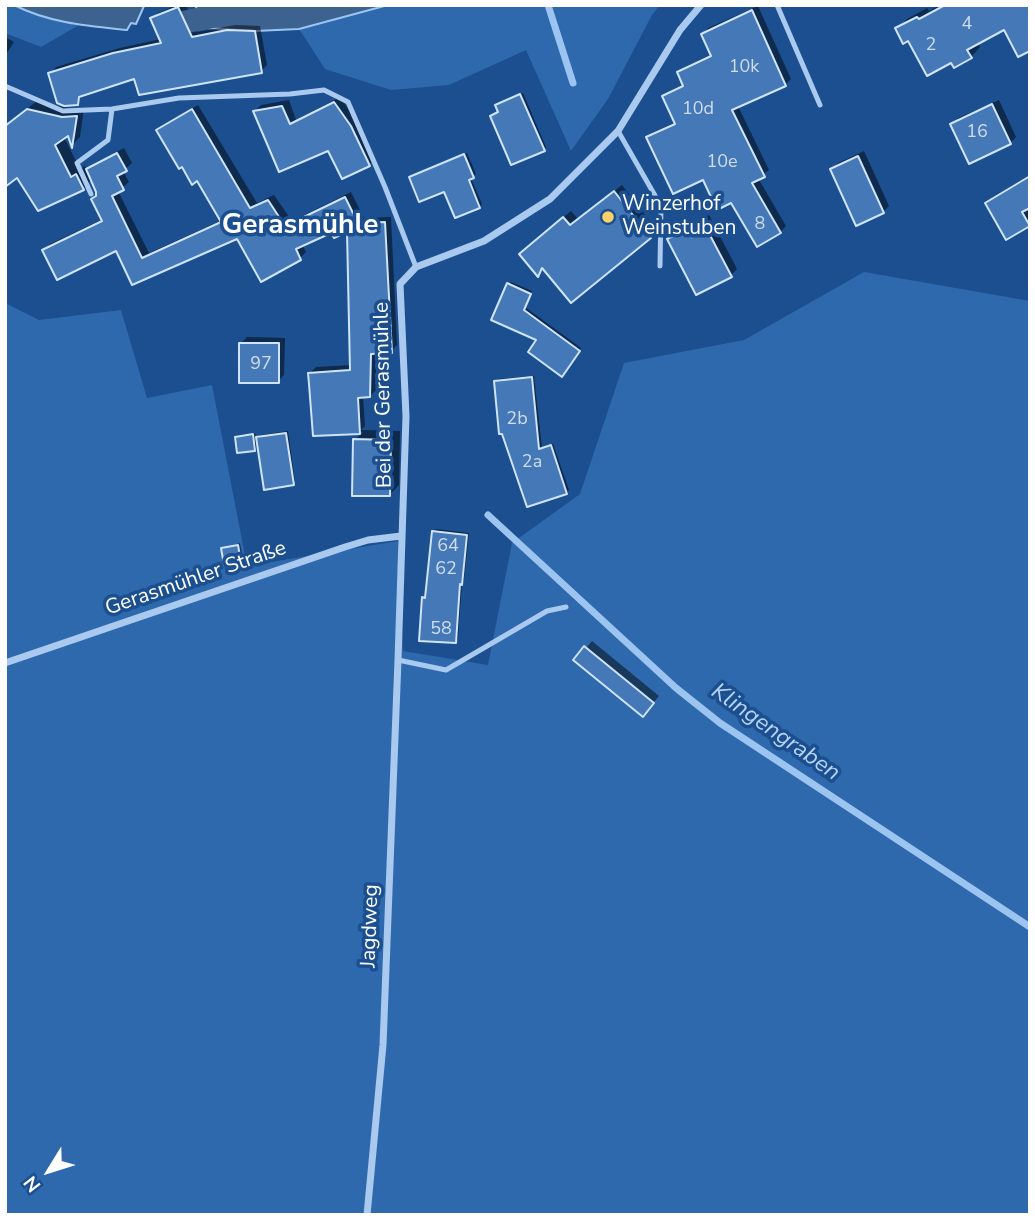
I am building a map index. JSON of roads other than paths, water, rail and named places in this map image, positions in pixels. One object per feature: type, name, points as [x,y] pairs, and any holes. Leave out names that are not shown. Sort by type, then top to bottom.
[{"type":"street","points":[[416,267],[484,241],[550,199],[618,131],[680,30],[701,5]]},
{"type":"street","name":"Bei der Gerasmühle","points":[[399,639],[406,416],[400,284],[416,267]]},
{"type":"street","name":"Gerasmühler Straße","points":[[5,663],[356,544],[401,536]]},
{"type":"street","name":"Jagdweg","points":[[367,1215],[383,1045],[399,639]]},
{"type":"lane","points":[[777,5],[820,106]]},
{"type":"lane","points":[[5,86],[64,111],[112,109],[179,98],[290,94],[324,90],[348,102],[416,267]]},
{"type":"lane","points":[[90,194],[77,163],[108,140],[112,109]]},
{"type":"lane","points":[[618,131],[661,206],[660,266]]},
{"type":"lane","points":[[398,660],[446,670],[547,611],[566,607]]},
{"type":"waterway","points":[[548,5],[573,83]]},
{"type":"waterway","points":[[185,22],[231,13]]},
{"type":"waterway","name":"Klingengraben","points":[[488,515],[676,688],[720,723],[1030,927]]},
{"type":"place","name":"Winzerhof Weinstuben","points":[[608,217]]},
{"type":"district","name":"Gerasmühle","points":[[300,226]]}]
